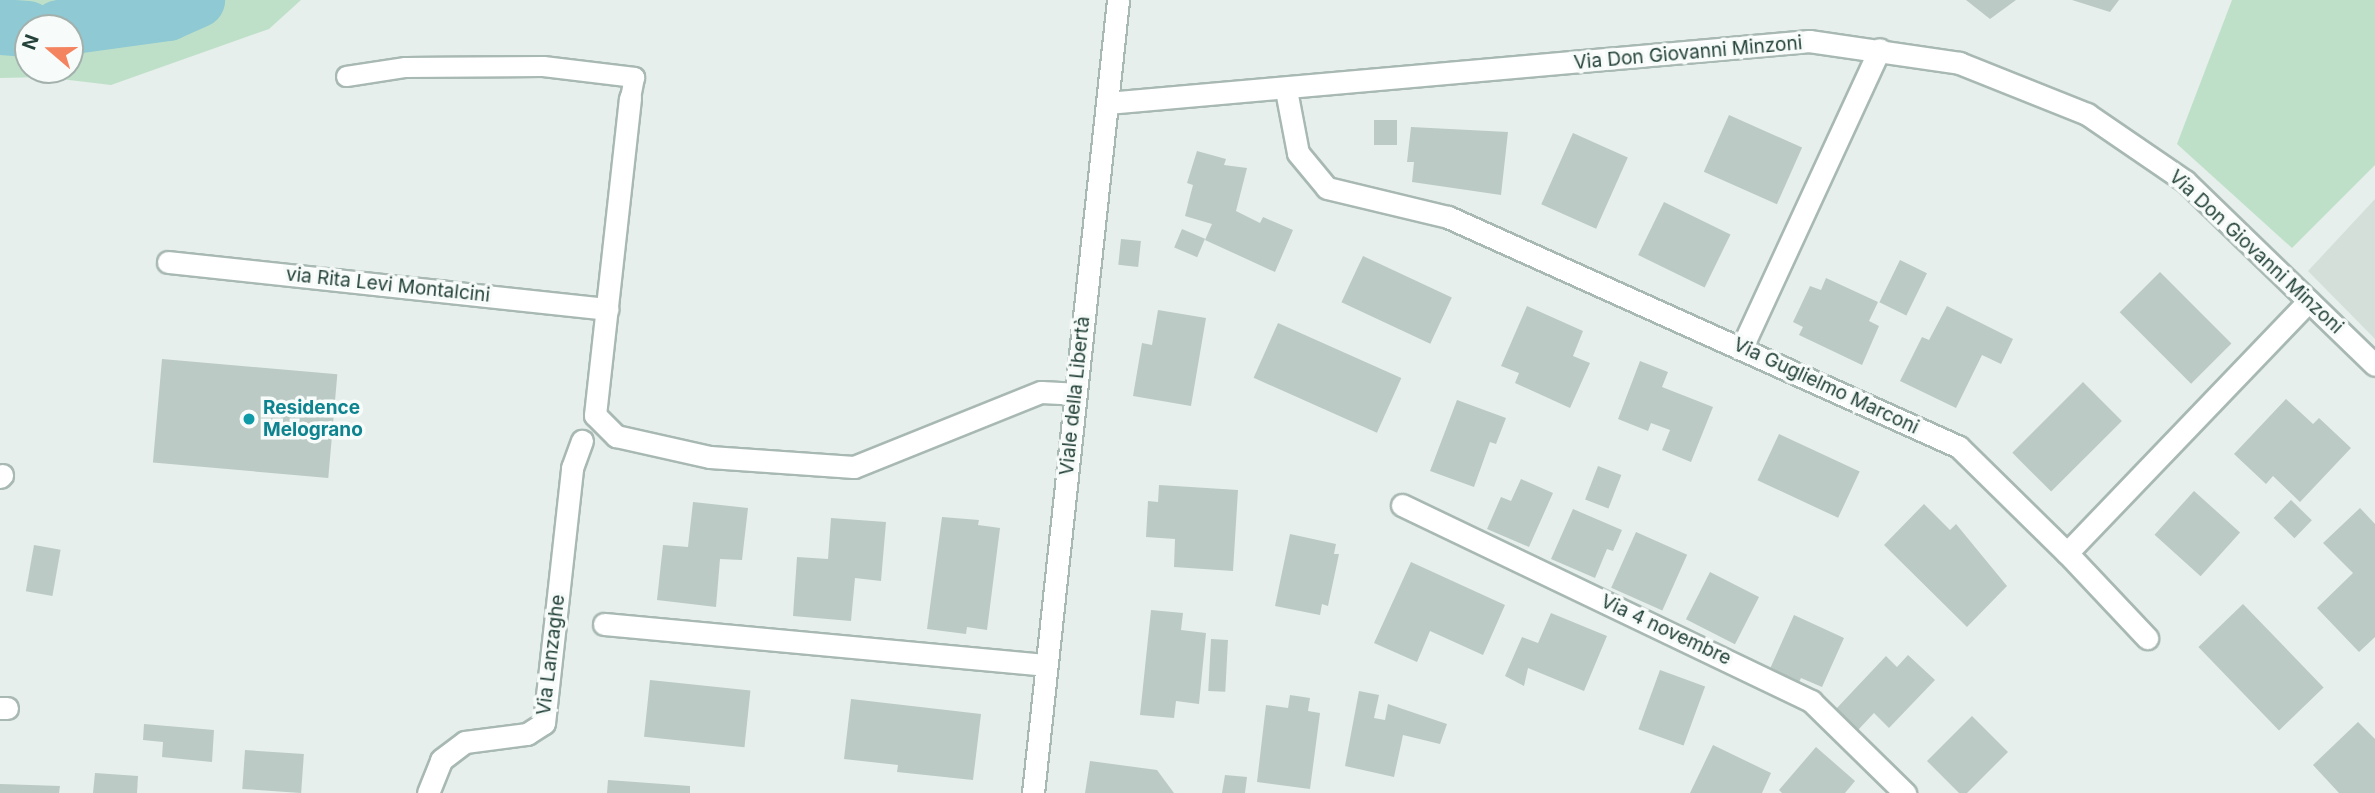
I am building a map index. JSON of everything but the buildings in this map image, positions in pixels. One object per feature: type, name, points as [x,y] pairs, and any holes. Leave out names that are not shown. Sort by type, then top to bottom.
[{"type":"street","name":"Viale della Libertà","points":[[1033,793],[1118,0]]},
{"type":"street","name":"Via Don Giovanni Minzoni","points":[[1107,103],[1286,90],[1809,41],[1880,49],[1959,63],[2087,114],[2185,181],[2375,365]]},
{"type":"street","points":[[1742,347],[1880,49]]},
{"type":"street","name":"Via Guglielmo Marconi","points":[[1286,90],[1298,153],[1327,188],[1448,217],[1742,347],[1959,447],[2067,553],[2147,638]]},
{"type":"street","points":[[630,99],[595,415],[616,436],[710,457],[854,467],[1041,393],[1075,394]]},
{"type":"street","name":"via Rita Levi Montalcini","points":[[168,262],[607,309]]},
{"type":"street","points":[[2067,553],[2309,301]]},
{"type":"street","name":"Via Lanzaghe","points":[[428,793],[441,760],[465,742],[527,734],[544,723],[572,468],[582,440]]},
{"type":"street","name":"Via 4 novembre","points":[[1402,505],[1811,701],[1905,793]]},
{"type":"street","points":[[604,624],[1045,665]]},
{"type":"lane","points":[[346,76],[405,67],[542,66],[634,77],[630,99]]},
{"type":"shaded area","points":[[2375,199],[2375,339],[2308,271]]},
{"type":"green space","points":[[0,0],[301,0],[269,29],[111,85],[84,82],[84,14],[14,14],[14,78],[0,78]]},
{"type":"green space","points":[[2232,0],[2375,0],[2375,165],[2292,248],[2177,144]]},
{"type":"waterway","points":[[84,25],[168,13],[197,0]]},
{"type":"waterway","points":[[0,27],[14,28]]},
{"type":"place","name":"Residence Melograno","points":[[249,419]]}]
